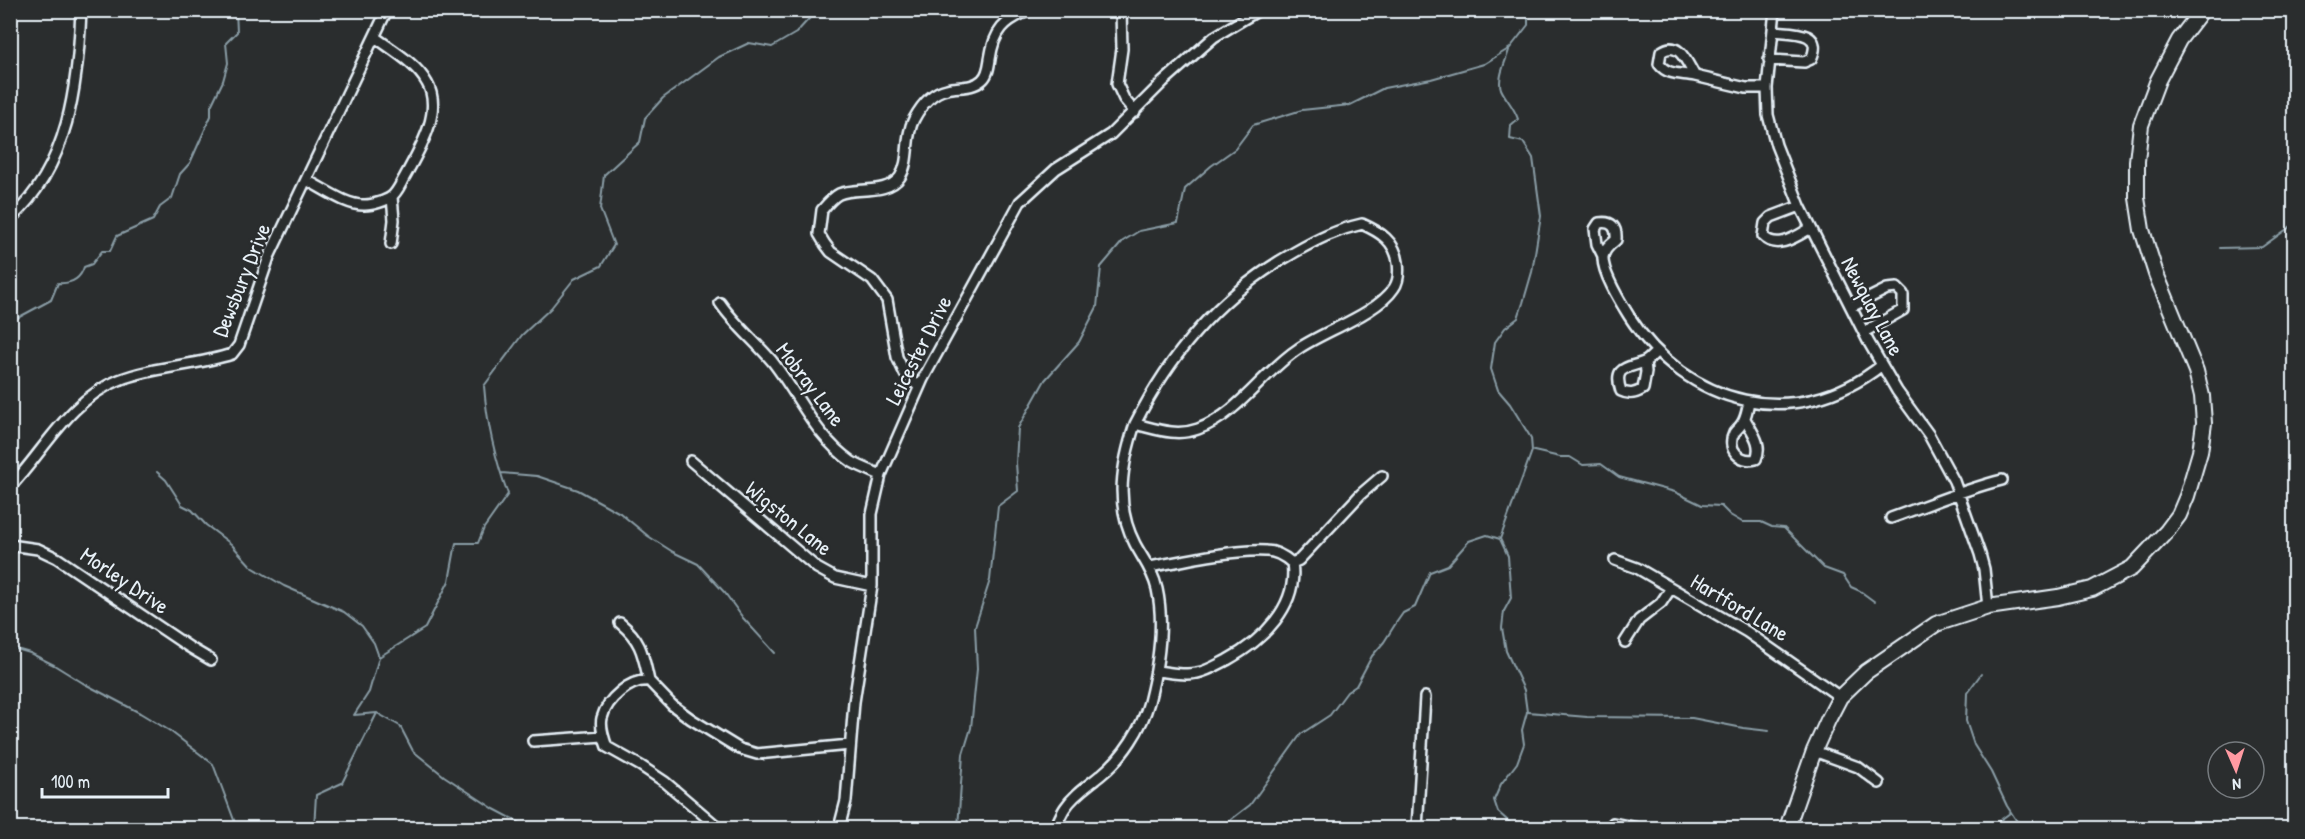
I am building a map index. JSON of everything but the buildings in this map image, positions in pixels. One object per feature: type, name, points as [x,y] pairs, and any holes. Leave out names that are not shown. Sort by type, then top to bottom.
[{"type":"main road","points":[[1787,828],[1814,750],[1840,698],[1866,672],[1936,624],[1988,607],[2092,590],[2132,568],[2179,515],[2200,452],[2204,423],[2202,396],[2196,371],[2156,274],[2142,230],[2137,198],[2137,161],[2141,125],[2158,80],[2179,40],[2202,10]]},
{"type":"street","points":[[10,219],[39,189],[50,167],[69,114],[76,87],[81,10]]},
{"type":"street","name":"Dewsbury Drive","points":[[10,486],[24,472],[51,435],[92,395],[118,381],[146,372],[232,354],[239,345],[269,256],[387,10]]},
{"type":"street","points":[[919,387],[905,374],[897,357],[887,300],[872,280],[831,252],[819,234],[822,210],[839,194],[887,186],[899,178],[906,162],[913,120],[928,99],[947,88],[966,87],[982,80],[988,71],[992,43],[997,32],[1005,24],[1031,10]]},
{"type":"street","points":[[1121,10],[1122,49],[1117,84],[1124,99],[1135,112]]},
{"type":"street","name":"Leicester Drive","points":[[839,828],[846,801],[854,702],[872,586],[872,514],[881,475],[919,387],[1020,202],[1056,169],[1112,134],[1163,82],[1214,37],[1259,10]]},
{"type":"street","name":"Newquay Lane","points":[[1775,10],[1767,88],[1768,115],[1776,145],[1800,206],[1864,332],[1882,365],[1943,458],[1980,554],[1988,607]]},
{"type":"street","points":[[1769,60],[1804,62],[1811,59],[1815,52],[1815,44],[1804,34],[1773,31]]},
{"type":"street","points":[[375,37],[416,69],[428,84],[432,103],[424,140],[392,197],[394,220],[391,244]]},
{"type":"street","points":[[1695,76],[1746,88],[1767,88]]},
{"type":"street","points":[[306,180],[345,200],[364,205],[392,197]]},
{"type":"street","points":[[1800,206],[1771,217],[1765,223],[1763,236],[1769,242],[1777,243],[1811,228]]},
{"type":"street","points":[[1055,828],[1065,807],[1121,755],[1137,730],[1148,705],[1156,671],[1160,615],[1157,588],[1150,567],[1134,542],[1124,516],[1121,486],[1125,456],[1135,424],[1147,401],[1193,334],[1223,302],[1266,268],[1337,229],[1362,224],[1380,232],[1390,242],[1397,256],[1399,272],[1396,286],[1382,302],[1296,349],[1224,415],[1198,429],[1173,434],[1135,424]]},
{"type":"street","points":[[1603,256],[1604,265],[1624,307],[1657,351],[1699,383],[1719,393],[1749,402],[1783,404],[1822,398],[1856,382],[1882,365]]},
{"type":"street","points":[[1851,307],[1887,289],[1897,288],[1903,294],[1903,310],[1864,332]]},
{"type":"street","name":"Mobray Lane","points":[[720,303],[730,318],[771,360],[815,426],[829,442],[855,464],[881,475]]},
{"type":"street","points":[[1645,362],[1657,351]]},
{"type":"street","points":[[1745,419],[1749,402]]},
{"type":"street","name":"Wigston Lane","points":[[691,460],[817,568],[835,578],[872,586]]},
{"type":"street","points":[[1292,562],[1299,560],[1353,501],[1382,476]]},
{"type":"street","points":[[1891,518],[1958,495],[1977,486],[2002,480]]},
{"type":"street","name":"Morley Drive","points":[[10,545],[38,549],[57,558],[212,660]]},
{"type":"street","points":[[1150,567],[1268,551],[1283,555],[1292,562],[1293,583],[1288,598],[1270,628],[1257,640],[1242,651],[1196,673],[1156,671]]},
{"type":"street","name":"Hartford Lane","points":[[1615,560],[1636,568],[1747,632],[1840,698]]},
{"type":"street","points":[[1625,642],[1639,620],[1661,603],[1671,588]]},
{"type":"street","points":[[620,623],[633,634],[642,648],[649,681],[672,705],[740,749],[767,755],[850,745]]},
{"type":"street","points":[[649,681],[640,680],[630,685],[614,699],[602,718],[603,736],[607,747],[665,782],[719,828]]},
{"type":"street","points":[[1416,828],[1420,805],[1420,742],[1425,697]]},
{"type":"street","points":[[533,741],[603,736]]},
{"type":"street","points":[[1814,750],[1858,767],[1879,783]]},
{"type":"street","points":[[1613,822],[1638,828]]},
{"type":"waterway","points":[[10,322],[51,300],[58,283],[71,282],[77,278],[84,267],[92,264],[102,251],[110,251],[117,236],[153,220],[160,207],[172,198],[180,174],[190,163],[211,116],[211,106],[223,81],[228,63],[226,43],[237,32],[236,10]]},
{"type":"waterway","points":[[314,828],[316,795],[342,783],[377,713],[354,715],[369,692],[379,657],[425,628],[449,581],[456,543],[478,543],[484,528],[508,494],[492,441],[484,386],[522,335],[551,308],[574,279],[601,266],[614,245],[600,209],[604,175],[640,142],[645,118],[663,98],[719,57],[749,43],[772,47],[796,33],[817,10]]},
{"type":"waterway","points":[[958,828],[963,754],[971,728],[977,669],[975,627],[990,580],[998,506],[1018,491],[1016,463],[1018,428],[1045,380],[1079,342],[1097,307],[1101,267],[1123,241],[1139,231],[1178,223],[1185,189],[1235,149],[1253,125],[1302,110],[1350,105],[1384,88],[1431,79],[1484,64],[1510,48],[1528,25],[1528,10]]},
{"type":"waterway","points":[[1509,50],[1500,85],[1518,119],[1511,125],[1510,139],[1523,142],[1533,158],[1541,216],[1532,272],[1523,303],[1518,318],[1505,328],[1495,342],[1491,369],[1498,390],[1510,404],[1531,438],[1532,451],[1500,539],[1508,556],[1511,598],[1504,611],[1502,628],[1506,651],[1524,690],[1527,712],[1522,730],[1524,744],[1517,763],[1501,784],[1494,800],[1498,812],[1516,828]]},
{"type":"waterway","points":[[2220,248],[2262,247],[2294,224]]},
{"type":"waterway","points":[[1534,451],[1570,457],[1583,465],[1601,464],[1619,477],[1675,492],[1702,505],[1721,506],[1742,522],[1761,522],[1772,527],[1784,528],[1824,568],[1843,575],[1851,587],[1875,602]]},
{"type":"waterway","points":[[157,472],[166,480],[182,505],[192,510],[206,525],[231,544],[252,567],[284,586],[344,612],[362,626],[374,643],[379,657]]},
{"type":"waterway","points":[[501,473],[537,476],[578,490],[620,513],[648,536],[673,552],[698,564],[775,653]]},
{"type":"waterway","points":[[1220,828],[1250,805],[1301,734],[1330,715],[1347,692],[1356,686],[1372,656],[1403,613],[1415,607],[1430,572],[1448,565],[1469,541],[1487,535],[1500,539]]},
{"type":"waterway","points":[[13,648],[30,653],[54,665],[140,713],[170,731],[213,764],[237,828]]},
{"type":"waterway","points":[[1981,674],[1967,693],[1966,721],[1974,745],[1991,772],[2007,806],[2016,820],[2031,828]]},
{"type":"waterway","points":[[1528,712],[1587,717],[1692,718],[1769,731]]},
{"type":"waterway","points":[[377,713],[400,726],[413,751],[444,776],[494,809],[530,828]]},
{"type":"waterway","points":[[1997,828],[1999,821],[2010,813]]},
{"type":"waterway","points":[[306,828],[314,825]]},
{"type":"waterway","points":[[2032,828],[2062,828]]}]
